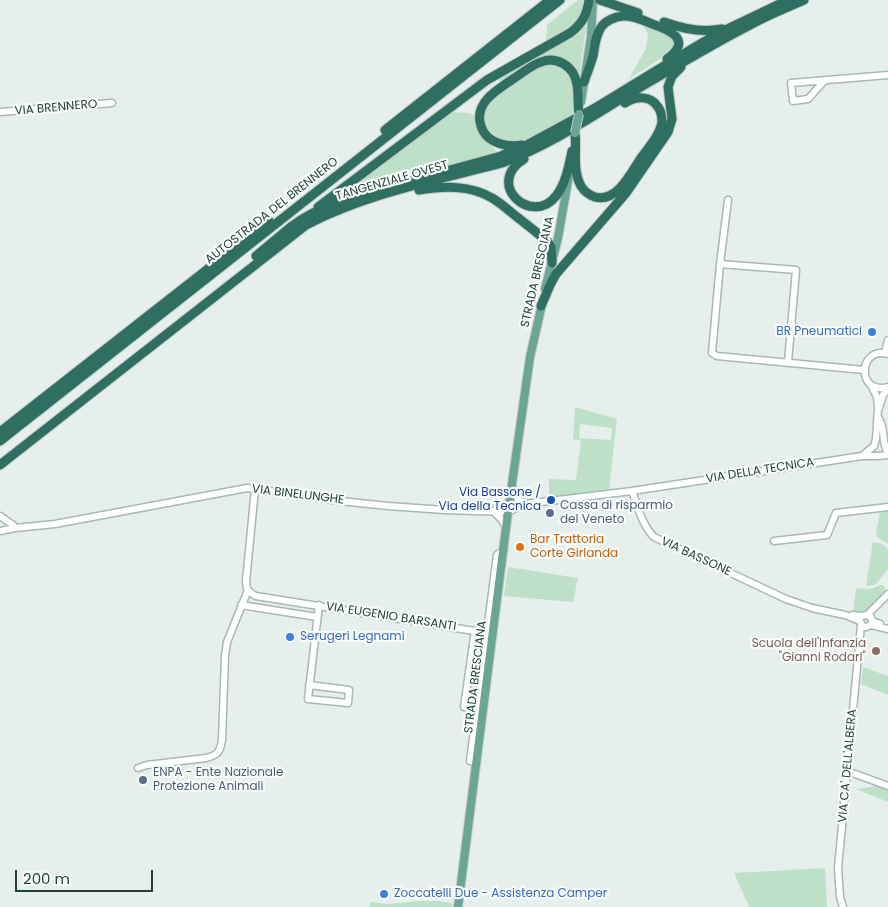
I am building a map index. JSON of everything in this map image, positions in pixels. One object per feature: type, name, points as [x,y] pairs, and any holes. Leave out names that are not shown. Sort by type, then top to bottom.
[{"type":"highway","name":"AUTOSTRADA DEL BRENNERO","points":[[0,432],[550,0]]},
{"type":"highway","name":"AUTOSTRADA DEL BRENNERO","points":[[0,441],[560,0]]},
{"type":"highway","points":[[293,226],[487,80],[570,33],[585,18],[591,0]]},
{"type":"highway","points":[[600,0],[686,29],[718,30],[742,22]]},
{"type":"highway","name":"TANGENZIALE OVEST","points":[[0,458],[293,226],[323,208],[501,156],[525,146],[595,108],[690,50],[788,0]]},
{"type":"highway","name":"TANGENZIALE OVEST","points":[[0,465],[306,224],[348,206],[392,192],[502,163],[540,147],[721,40],[804,0]]},
{"type":"highway","points":[[584,82],[593,56],[596,38],[604,24],[612,19],[623,16],[636,17],[667,29],[677,37],[678,45],[673,54],[595,108]]},
{"type":"highway","points":[[541,306],[556,274],[626,193],[668,132],[672,119],[667,90],[672,76],[680,68],[721,40]]},
{"type":"highway","points":[[572,121],[524,144],[513,146],[490,139],[482,128],[480,113],[483,105],[493,93],[531,67],[548,60],[560,62],[571,70],[576,81],[579,114]]},
{"type":"highway","points":[[575,133],[574,153],[580,184],[588,194],[603,198],[615,193],[623,185],[655,138],[662,118],[660,110],[655,103],[649,99],[642,98],[629,100],[603,116],[584,122]]},
{"type":"highway","points":[[556,138],[513,167],[508,182],[511,192],[518,201],[527,206],[535,206],[545,205],[553,200],[563,184],[574,153]]},
{"type":"highway","points":[[392,192],[447,187],[469,190],[490,197],[548,242],[551,248],[552,263]]},
{"type":"main road","points":[[579,103],[591,37],[591,0]]},
{"type":"main road","points":[[575,133],[579,114]]},
{"type":"main road","name":"STRADA BRESCIANA","points":[[458,907],[477,761],[490,633],[499,565],[504,550],[530,357],[562,218],[574,153]]},
{"type":"street","points":[[825,80],[808,99],[792,101],[791,83],[825,80],[888,75]]},
{"type":"street","name":"VIA BRENNERO","points":[[0,112],[112,103]]},
{"type":"street","points":[[728,200],[712,353],[717,356],[864,370]]},
{"type":"street","points":[[720,264],[796,270],[788,362]]},
{"type":"street","points":[[862,456],[874,446],[878,417],[877,397],[867,381],[864,370],[865,365],[871,357],[880,353],[886,354],[888,340]]},
{"type":"street","points":[[871,385],[877,388],[888,388]]},
{"type":"street","points":[[878,409],[883,395],[888,388]]},
{"type":"street","points":[[878,417],[884,430],[883,442],[888,454]]},
{"type":"street","name":"VIA DELLA TECNICA","points":[[632,491],[862,456],[888,454]]},
{"type":"street","name":"VIA BINELUNGHE","points":[[0,531],[55,524],[247,488],[388,506],[508,512]]},
{"type":"street","points":[[138,768],[147,765],[206,758],[213,756],[220,748],[227,642],[248,590],[246,581],[254,488]]},
{"type":"street","points":[[512,489],[518,499],[525,504]]},
{"type":"street","points":[[508,512],[525,504],[632,491]]},
{"type":"street","name":"VIA BASSONE","points":[[632,491],[648,532],[654,537],[786,599],[888,629]]},
{"type":"street","points":[[774,541],[827,535],[836,513],[888,507]]},
{"type":"street","points":[[493,512],[502,520],[506,530]]},
{"type":"street","points":[[0,516],[15,528]]},
{"type":"street","name":"VIA EUGENIO BARSANTI","points":[[248,590],[256,596],[490,633]]},
{"type":"street","points":[[866,621],[888,594]]},
{"type":"street","name":"VIA EUGENIO BARSANTI","points":[[241,605],[317,617]]},
{"type":"street","name":"VIA EUGENIO BARSANTI","points":[[309,685],[318,605]]},
{"type":"street","name":"VIA CA' DELL'ALBERA","points":[[843,907],[840,897],[838,868],[860,635],[866,621]]},
{"type":"street","name":"STRADA BRESCIANA","points":[[475,631],[464,707],[477,709]]},
{"type":"street","name":"STRADA BRESCIANA","points":[[477,761],[470,760],[490,633]]},
{"type":"street","points":[[309,685],[349,690],[348,703],[308,699],[309,685]]},
{"type":"street","points":[[847,771],[888,786]]},
{"type":"green space","points":[[578,0],[587,0],[578,24],[546,44],[547,25]]},
{"type":"green space","points":[[641,22],[673,37],[674,44],[672,51],[629,79],[646,48],[648,34]]},
{"type":"green space","points":[[583,26],[586,28],[579,78],[558,58],[501,84],[497,76]]},
{"type":"green space","points":[[556,62],[572,74],[576,95],[572,119],[525,141],[516,143],[506,142],[489,134],[484,126],[482,114],[491,98],[538,66]]},
{"type":"green space","points":[[450,112],[470,113],[476,117],[479,129],[498,154],[357,192],[353,185]]},
{"type":"green space","points":[[575,407],[617,419],[609,490],[549,499],[549,479],[576,480],[581,441],[573,439]],"holes":[[[580,424],[612,428],[611,440],[579,438]]]},
{"type":"green space","points":[[888,511],[888,544],[877,537],[876,533],[880,512]]},
{"type":"green space","points":[[873,541],[881,543],[888,549],[888,569],[875,585],[866,586]]},
{"type":"green space","points":[[508,567],[578,578],[573,602],[504,596]]},
{"type":"green space","points":[[883,585],[885,591],[868,611],[862,614],[853,612],[856,588],[865,589]]},
{"type":"green space","points":[[863,667],[888,676],[888,695],[861,684]]},
{"type":"green space","points":[[877,786],[888,790],[888,802],[856,789]]},
{"type":"green space","points":[[825,868],[827,907],[749,907],[734,873]]},
{"type":"green space","points":[[441,901],[453,904],[452,907],[368,907],[370,902],[388,904]]},
{"type":"place","name":"BR Pneumatici","points":[[872,332]]},
{"type":"place","name":"Via Bassone / Via della Tecnica","points":[[551,500]]},
{"type":"place","name":"Cassa di risparmio del Veneto","points":[[550,513]]},
{"type":"place","name":"Bar Trattoria Corte Girlanda","points":[[520,547]]},
{"type":"place","name":"Serugeri Legnami","points":[[290,637]]},
{"type":"place","name":"Scuola dell'Infanzia \"Gianni Rodari\"","points":[[876,651]]},
{"type":"place","name":"ENPA - Ente Nazionale Protezione Animali","points":[[143,780]]},
{"type":"place","name":"Zoccatelli Due - Assistenza Camper","points":[[384,894]]}]
